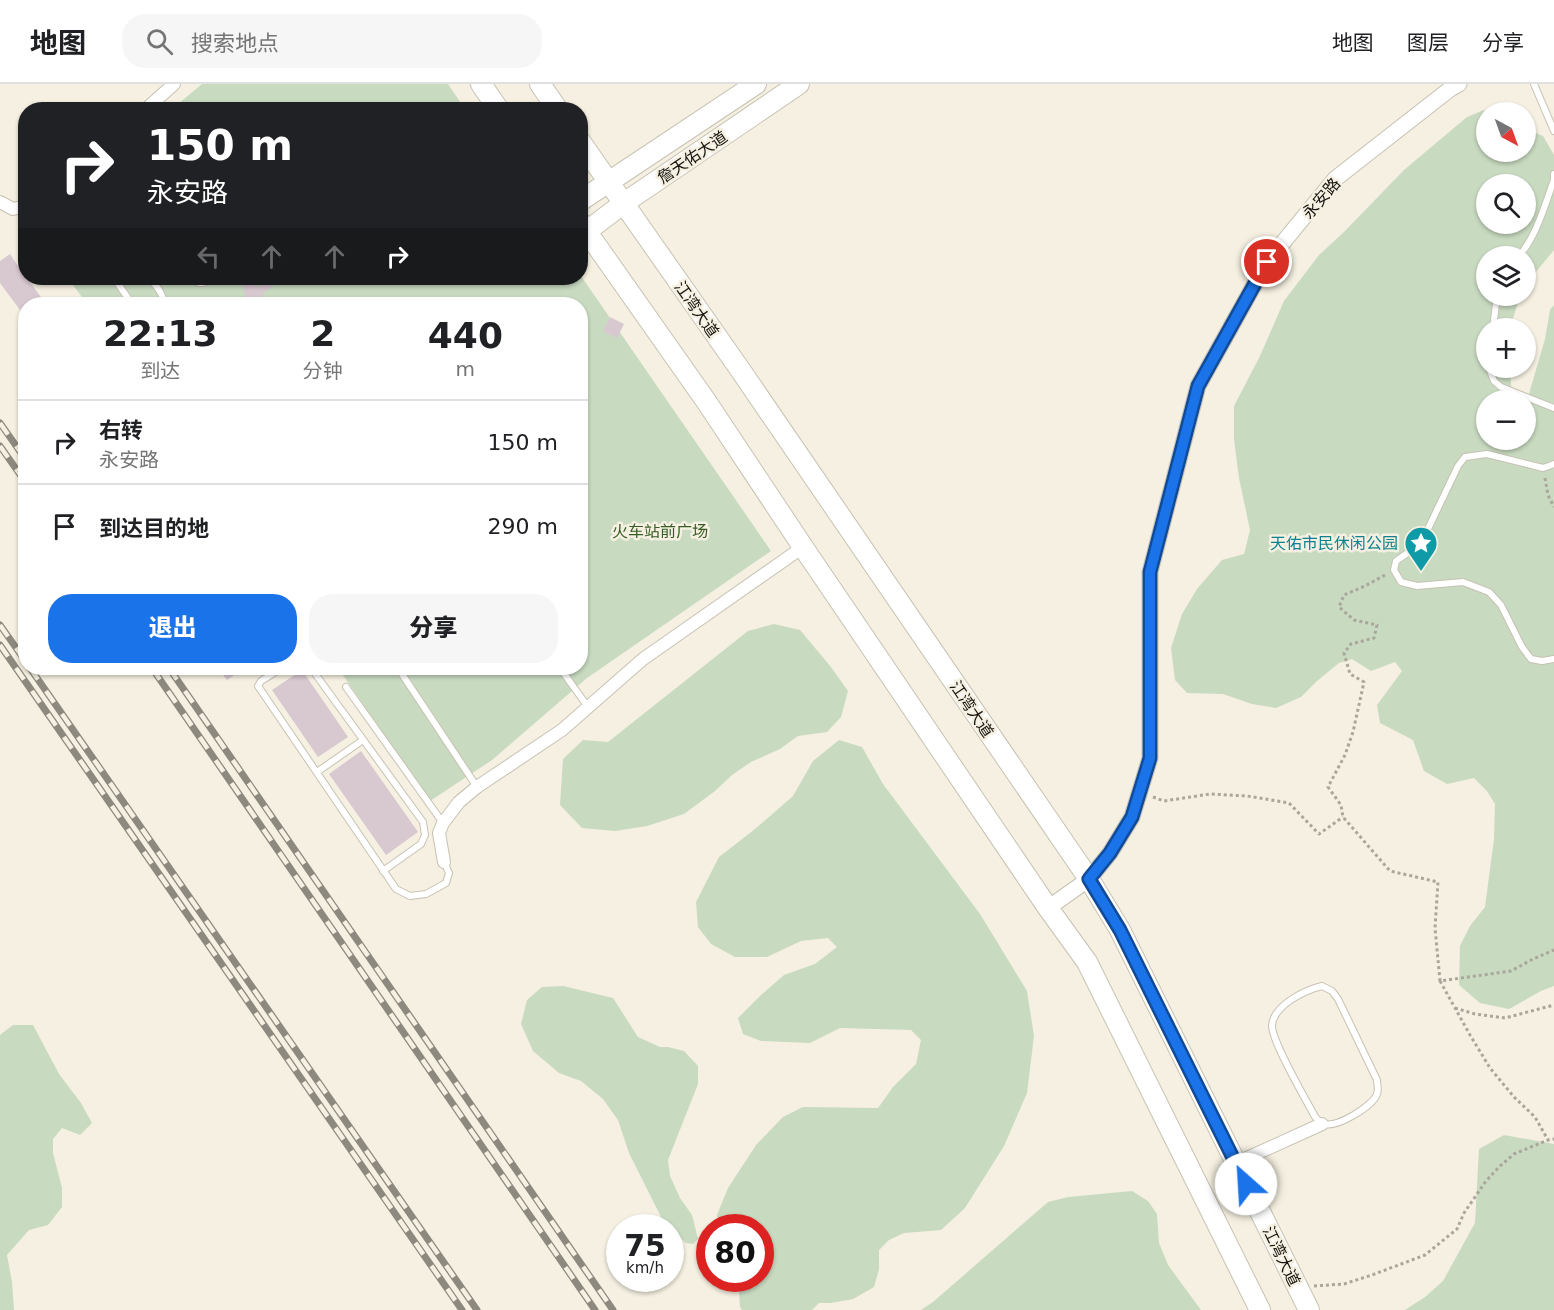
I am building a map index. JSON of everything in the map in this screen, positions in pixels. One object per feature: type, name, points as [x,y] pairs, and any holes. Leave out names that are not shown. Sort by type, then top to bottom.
[{"type":"main road","points":[[481,84],[493,102]]},
{"type":"main road","points":[[540,84],[552,102]]},
{"type":"main road","name":"詹天佑大道","points":[[588,196],[756,84]]},
{"type":"main road","name":"詹天佑大道","points":[[588,224],[624,203],[799,84]]},
{"type":"main road","name":"江湾大道","points":[[588,152],[1089,879],[1120,930],[1309,1310]]},
{"type":"main road","points":[[588,232],[706,401],[1048,908],[1087,962],[1260,1310]]},
{"type":"street","points":[[154,102],[174,84]]},
{"type":"street","name":"永安路","points":[[1048,908],[1089,879],[1110,853],[1132,817],[1150,758],[1150,572],[1198,386],[1267,262],[1335,179],[1459,84]]},
{"type":"street","points":[[0,202],[13,209],[18,208]]},
{"type":"street","points":[[444,862],[439,833],[459,802],[477,787],[562,730],[643,659],[803,547]]},
{"type":"street","points":[[1236,1163],[1322,1124]]},
{"type":"lane","points":[[1534,84],[1554,131]]},
{"type":"lane","points":[[1528,246],[1539,223],[1554,174]]},
{"type":"lane","points":[[1493,378],[1501,387],[1554,408]]},
{"type":"lane","points":[[1554,464],[1543,468],[1487,454],[1465,457],[1458,466],[1427,531],[1409,552],[1396,561],[1394,570],[1401,582],[1417,586],[1463,582],[1489,592],[1501,605],[1522,647],[1531,659],[1542,661],[1554,659]]},
{"type":"lane","points":[[271,675],[261,681],[258,686],[396,889],[410,896],[426,894],[446,883],[449,873],[444,862]]},
{"type":"lane","points":[[315,675],[423,822],[425,835],[421,844],[384,871]]},
{"type":"lane","points":[[403,675],[477,787]]},
{"type":"lane","points":[[565,675],[588,707]]},
{"type":"lane","points":[[346,687],[444,823]]},
{"type":"lane","points":[[316,772],[363,740]]},
{"type":"lane","points":[[1322,986],[1332,991],[1338,999],[1377,1080],[1378,1089],[1376,1097],[1368,1106],[1336,1122],[1328,1125],[1322,1124],[1314,1115],[1275,1040],[1272,1026],[1274,1016],[1281,1007],[1312,989],[1322,986]]},
{"type":"path","points":[[1543,468],[1548,495],[1554,507]]},
{"type":"path","points":[[1394,570],[1344,595],[1338,607],[1354,620],[1377,624],[1374,638],[1351,644],[1344,653],[1350,674],[1364,682],[1353,732],[1345,755],[1328,787],[1341,805],[1343,817],[1390,871],[1438,882],[1435,928],[1440,981],[1490,1068],[1535,1117],[1548,1140]]},
{"type":"path","points":[[1139,792],[1164,801],[1210,794],[1247,796],[1288,803],[1319,834],[1343,817]]},
{"type":"path","points":[[1440,981],[1512,971],[1554,950]]},
{"type":"path","points":[[1455,1008],[1475,1014],[1505,1018],[1554,1005]]},
{"type":"path","points":[[1298,1287],[1344,1284],[1425,1255],[1457,1229],[1464,1213],[1486,1180],[1499,1167],[1514,1154],[1554,1139]]},
{"type":"green space","points":[[202,84],[448,84],[460,102],[180,102]]},
{"type":"green space","points":[[1476,113],[1476,162],[1536,162],[1536,133],[1543,136],[1554,155],[1554,250],[1536,272],[1536,246],[1476,246],[1476,306],[1517,306],[1513,318],[1476,318],[1476,378],[1511,378],[1511,390],[1476,390],[1476,450],[1536,450],[1536,390],[1530,390],[1534,378],[1536,378],[1550,310],[1554,305],[1554,986],[1509,1009],[1480,1003],[1459,985],[1460,946],[1470,926],[1485,907],[1494,839],[1495,804],[1487,791],[1474,778],[1447,784],[1424,771],[1413,740],[1380,723],[1377,705],[1402,671],[1395,662],[1371,671],[1352,659],[1339,663],[1301,697],[1276,708],[1252,704],[1223,694],[1187,693],[1175,680],[1171,648],[1182,614],[1197,589],[1222,560],[1244,554],[1250,530],[1239,478],[1234,439],[1234,406],[1260,356],[1284,301],[1319,255],[1404,170],[1467,117]]},
{"type":"green space","name":"火车站前广场","points":[[73,285],[587,285],[771,551],[587,678],[492,760],[430,801],[343,675],[588,675],[588,297],[82,297]]},
{"type":"green space","points":[[774,624],[800,630],[848,691],[841,717],[827,732],[798,736],[780,749],[751,762],[732,775],[684,814],[647,826],[615,831],[582,828],[560,805],[563,759],[583,740],[608,742],[748,631]]},
{"type":"green space","points":[[839,740],[862,747],[883,784],[980,914],[1027,991],[1034,1036],[1027,1093],[1004,1146],[965,1208],[941,1230],[904,1233],[889,1240],[879,1250],[879,1269],[874,1287],[853,1299],[819,1303],[812,1310],[742,1310],[739,1292],[774,1292],[774,1214],[717,1214],[728,1188],[756,1145],[783,1117],[803,1107],[878,1108],[893,1087],[916,1064],[921,1040],[911,1030],[840,1028],[810,1043],[761,1041],[743,1034],[738,1018],[761,995],[784,975],[815,964],[837,947],[828,938],[801,941],[767,957],[735,957],[711,944],[698,927],[696,902],[719,857],[793,796],[813,761]]},
{"type":"green space","points":[[563,986],[613,998],[638,1037],[660,1047],[684,1051],[698,1066],[698,1084],[668,1160],[670,1176],[680,1198],[692,1215],[696,1231],[696,1241],[693,1244],[684,1241],[684,1214],[660,1214],[629,1153],[618,1120],[603,1099],[581,1081],[559,1073],[533,1051],[521,1024],[527,1000],[542,987]]},
{"type":"green space","points":[[13,1025],[33,1025],[59,1074],[81,1103],[92,1123],[80,1135],[62,1128],[53,1139],[53,1153],[62,1188],[62,1207],[48,1225],[29,1230],[7,1255],[14,1310],[0,1310],[0,1035]]},
{"type":"green space","points":[[1504,1135],[1554,1144],[1554,1310],[1405,1310],[1443,1281],[1475,1223],[1479,1149]]},
{"type":"green space","points":[[1132,1191],[1148,1201],[1157,1214],[1159,1243],[1168,1265],[1201,1310],[921,1310],[1048,1202],[1068,1197]]},
{"type":"building","points":[[10,254],[18,266],[18,285],[32,285],[41,297],[18,297],[18,307],[0,283],[0,261]]},
{"type":"building","points":[[242,285],[257,287],[274,285],[262,294],[264,297],[242,297],[246,295],[243,291],[245,289]]},
{"type":"building","points":[[610,317],[624,324],[617,338],[603,331]]},
{"type":"building","points":[[223,675],[234,675],[227,680]]},
{"type":"building","points":[[294,675],[305,675],[348,737],[318,757],[272,690]]},
{"type":"building","points":[[361,751],[418,832],[386,855],[329,774]]},
{"type":"railway","points":[[0,423],[18,449]]},
{"type":"railway","points":[[0,446],[18,472]]},
{"type":"railway","points":[[0,625],[18,651]]},
{"type":"railway","points":[[0,645],[18,671]]},
{"type":"railway","points":[[21,675],[462,1310]]},
{"type":"railway","points":[[35,675],[477,1310]]},
{"type":"railway","points":[[157,675],[595,1310]]},
{"type":"railway","points":[[174,675],[613,1310]]},
{"type":"place","name":"天佑市民休闲公园","points":[[1421,572]]},
{"type":"route","points":[[1246,1184],[1120,930],[1089,879],[1110,853],[1132,817],[1150,758],[1150,572],[1198,386],[1267,262]]}]
